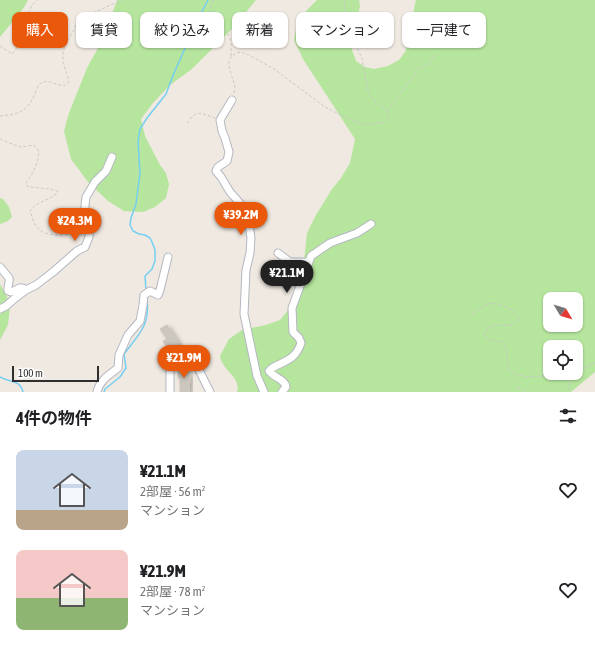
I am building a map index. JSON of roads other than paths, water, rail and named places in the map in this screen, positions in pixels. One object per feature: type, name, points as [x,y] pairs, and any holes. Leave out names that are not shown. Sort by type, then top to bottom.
[{"type":"street","points":[[232,100],[220,120],[229,152],[227,161],[218,167],[216,171],[230,192],[245,208],[248,218],[251,238],[250,253],[246,270],[244,314],[257,376],[264,392]]},
{"type":"street","points":[[0,309],[26,290],[36,285],[77,251],[85,247],[89,237],[89,227],[85,212],[86,197],[95,182],[106,171],[112,157]]},
{"type":"street","points":[[282,392],[286,387],[284,381],[271,374],[269,371],[293,356],[298,351],[301,343],[299,338],[293,332],[292,308],[310,256],[330,243],[356,233],[372,224]]},
{"type":"street","points":[[278,253],[290,262],[308,262]]},
{"type":"street","points":[[97,392],[98,387],[103,380],[118,368],[118,355],[128,335],[140,321],[144,295],[150,291],[158,295],[168,257]]},
{"type":"street","points":[[0,266],[9,278],[8,291],[12,292],[22,287],[26,290]]},
{"type":"street","points":[[170,392],[170,364],[177,356],[184,353],[190,356],[198,368],[210,392]]},
{"type":"waterway","points":[[146,290],[145,276],[152,269],[155,261],[155,250],[150,238],[133,231],[130,225],[136,204],[140,173],[138,141],[140,129],[166,94],[198,19],[208,0]]},
{"type":"waterway","points":[[104,392],[105,389],[120,377],[126,368],[124,354],[139,335],[145,323],[147,316],[147,299]]},
{"type":"waterway","points":[[0,377],[17,383],[20,385],[23,392]]}]
